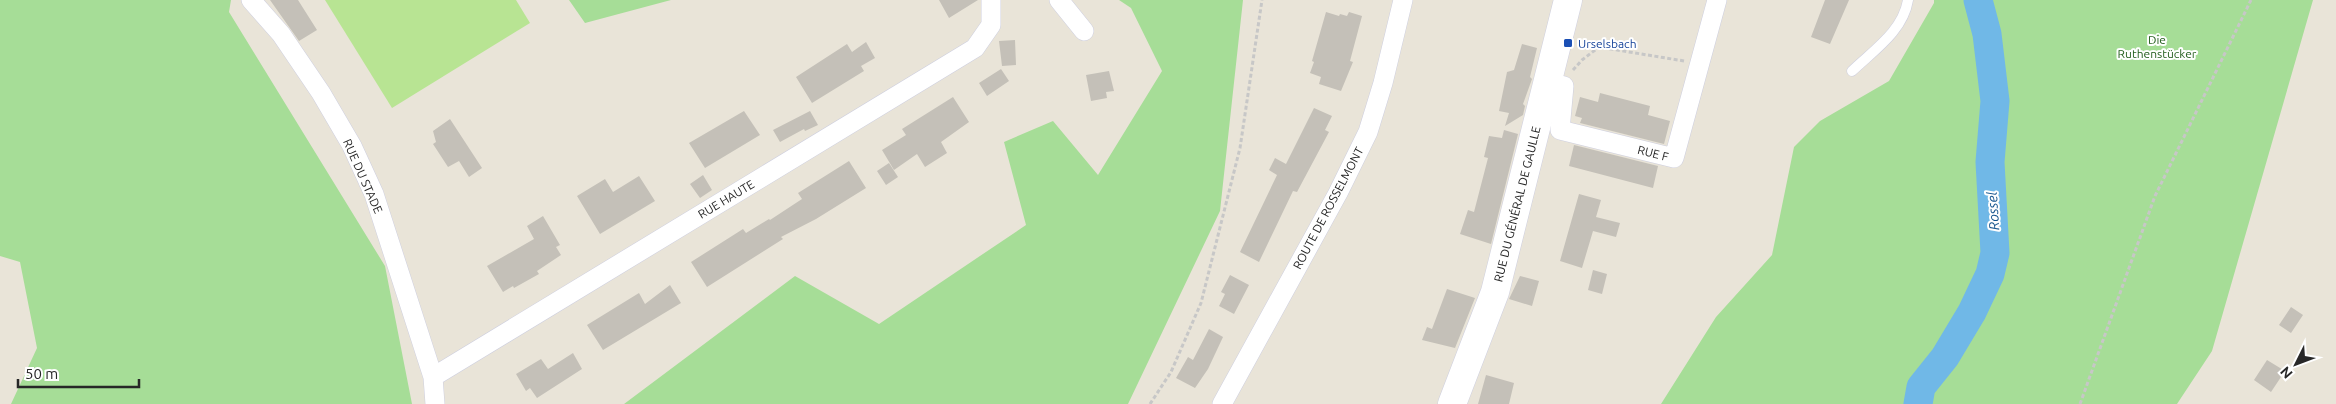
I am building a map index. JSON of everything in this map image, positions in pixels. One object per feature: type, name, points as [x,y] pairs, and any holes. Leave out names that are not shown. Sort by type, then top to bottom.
[{"type":"main road","name":"RUE DU GÉNÉRAL DE GAULLE","points":[[1452,404],[1495,292],[1556,84],[1568,0]]},
{"type":"street","name":"RUE DU STADE","points":[[251,0],[281,34],[321,93],[352,146],[374,194],[433,378],[435,404]]},
{"type":"street","name":"RUE HAUTE","points":[[433,378],[974,48],[992,25],[991,0]]},
{"type":"street","points":[[1058,0],[1084,31]]},
{"type":"street","name":"ROUTE DE ROSSELMONT","points":[[1222,404],[1338,193],[1368,132],[1383,83],[1403,0]]},
{"type":"street","name":"RUE F","points":[[1556,84],[1560,130],[1674,158],[1717,0]]},
{"type":"lane","points":[[1852,71],[1893,32],[1903,18],[1908,0]]},
{"type":"path","points":[[1150,404],[1171,372],[1201,303],[1240,148],[1262,0]]},
{"type":"path","points":[[2080,404],[2155,196],[2251,0]]},
{"type":"path","points":[[1556,84],[1599,48],[1699,65]]},
{"type":"green space","points":[[0,0],[231,0],[229,12],[385,266],[412,404],[11,404],[37,348],[20,262],[0,256]]},
{"type":"green space","points":[[325,0],[516,0],[530,23],[392,108]]},
{"type":"green space","points":[[569,0],[671,0],[585,23]]},
{"type":"green space","points":[[1119,0],[1243,0],[1220,211],[1128,404],[624,404],[795,276],[879,324],[1026,225],[1004,142],[1053,121],[1098,175],[1162,71],[1131,8]]},
{"type":"green space","name":"Die Ruthenstücker","points":[[1934,0],[2313,0],[2212,351],[2177,404],[1661,404],[1716,317],[1772,255],[1794,147],[1820,121],[1889,81]]},
{"type":"building","points":[[270,0],[298,0],[317,30],[299,41]]},
{"type":"building","points":[[939,0],[978,0],[949,18]]},
{"type":"building","points":[[1825,0],[1849,0],[1830,44],[1811,37]]},
{"type":"building","points":[[1326,12],[1347,16],[1349,12],[1362,16],[1350,61],[1353,62],[1341,91],[1319,84],[1321,77],[1310,73]]},
{"type":"building","points":[[1015,40],[1016,65],[1002,66],[999,41]]},
{"type":"building","points":[[866,42],[875,58],[861,66],[864,71],[812,103],[796,77],[847,44],[852,52]]},
{"type":"building","points":[[1522,44],[1537,48],[1530,77],[1532,79],[1523,104],[1525,106],[1523,115],[1505,126],[1509,113],[1499,111],[1507,72],[1514,70]]},
{"type":"building","points":[[1001,69],[1009,81],[987,96],[979,83]]},
{"type":"building","points":[[1109,71],[1114,91],[1106,92],[1107,98],[1091,101],[1086,75]]},
{"type":"building","points":[[1600,93],[1650,106],[1648,115],[1670,121],[1664,144],[1580,123],[1582,118],[1575,116],[1580,97],[1598,102]]},
{"type":"building","points":[[953,97],[969,122],[941,142],[947,153],[925,167],[917,154],[894,170],[882,150],[906,135],[902,129]]},
{"type":"building","points":[[1314,108],[1332,116],[1325,130],[1329,132],[1297,192],[1293,191],[1259,262],[1240,252],[1277,175],[1269,170],[1275,158],[1286,164]]},
{"type":"building","points":[[744,111],[760,135],[705,168],[689,143]]},
{"type":"building","points":[[810,111],[818,125],[805,131],[804,129],[780,142],[773,130]]},
{"type":"building","points":[[450,119],[482,168],[469,177],[459,161],[448,167],[433,144],[436,142],[433,131]]},
{"type":"building","points":[[1504,130],[1518,134],[1491,244],[1460,234],[1468,210],[1474,212],[1488,158],[1484,157],[1489,136],[1502,138]]},
{"type":"building","points":[[1574,145],[1658,166],[1653,188],[1569,166]]},
{"type":"building","points":[[849,161],[866,188],[816,219],[781,237],[783,239],[707,287],[691,262],[743,229],[746,233],[770,220],[802,199],[798,193]]},
{"type":"building","points":[[889,163],[898,177],[886,185],[877,171]]},
{"type":"building","points":[[703,175],[712,190],[700,198],[690,184]]},
{"type":"building","points":[[639,176],[655,201],[600,234],[577,196],[605,179],[613,192]]},
{"type":"building","points":[[1579,194],[1601,200],[1596,217],[1620,223],[1616,237],[1593,231],[1582,268],[1560,261]]},
{"type":"building","points":[[543,216],[560,245],[556,247],[561,255],[537,271],[539,274],[503,292],[487,266],[534,239],[527,226]]},
{"type":"building","points":[[1593,270],[1607,274],[1602,294],[1588,290]]},
{"type":"building","points":[[1230,275],[1249,285],[1234,314],[1219,306],[1225,294],[1221,292]]},
{"type":"building","points":[[1520,276],[1539,281],[1532,306],[1509,299]]},
{"type":"building","points":[[670,285],[681,303],[603,350],[587,325],[639,293],[645,304]]},
{"type":"building","points":[[1447,289],[1475,298],[1455,348],[1422,340],[1427,327],[1432,329]]},
{"type":"building","points":[[2291,307],[2303,315],[2291,333],[2279,325]]},
{"type":"building","points":[[1209,329],[1223,337],[1208,369],[1195,388],[1176,378],[1188,357],[1193,360]]},
{"type":"building","points":[[573,353],[582,369],[537,398],[530,388],[526,391],[516,374],[541,359],[548,369]]},
{"type":"building","points":[[2267,360],[2285,371],[2271,392],[2254,380]]},
{"type":"building","points":[[1486,375],[1514,383],[1509,404],[1478,404]]},
{"type":"waterway","name":"Rossel","points":[[1918,404],[1921,387],[1945,357],[1972,312],[1990,274],[1995,253],[1990,162],[1995,101],[1987,34],[1978,0]]},
{"type":"place","name":"Urselsbach","points":[[1568,43]]}]
